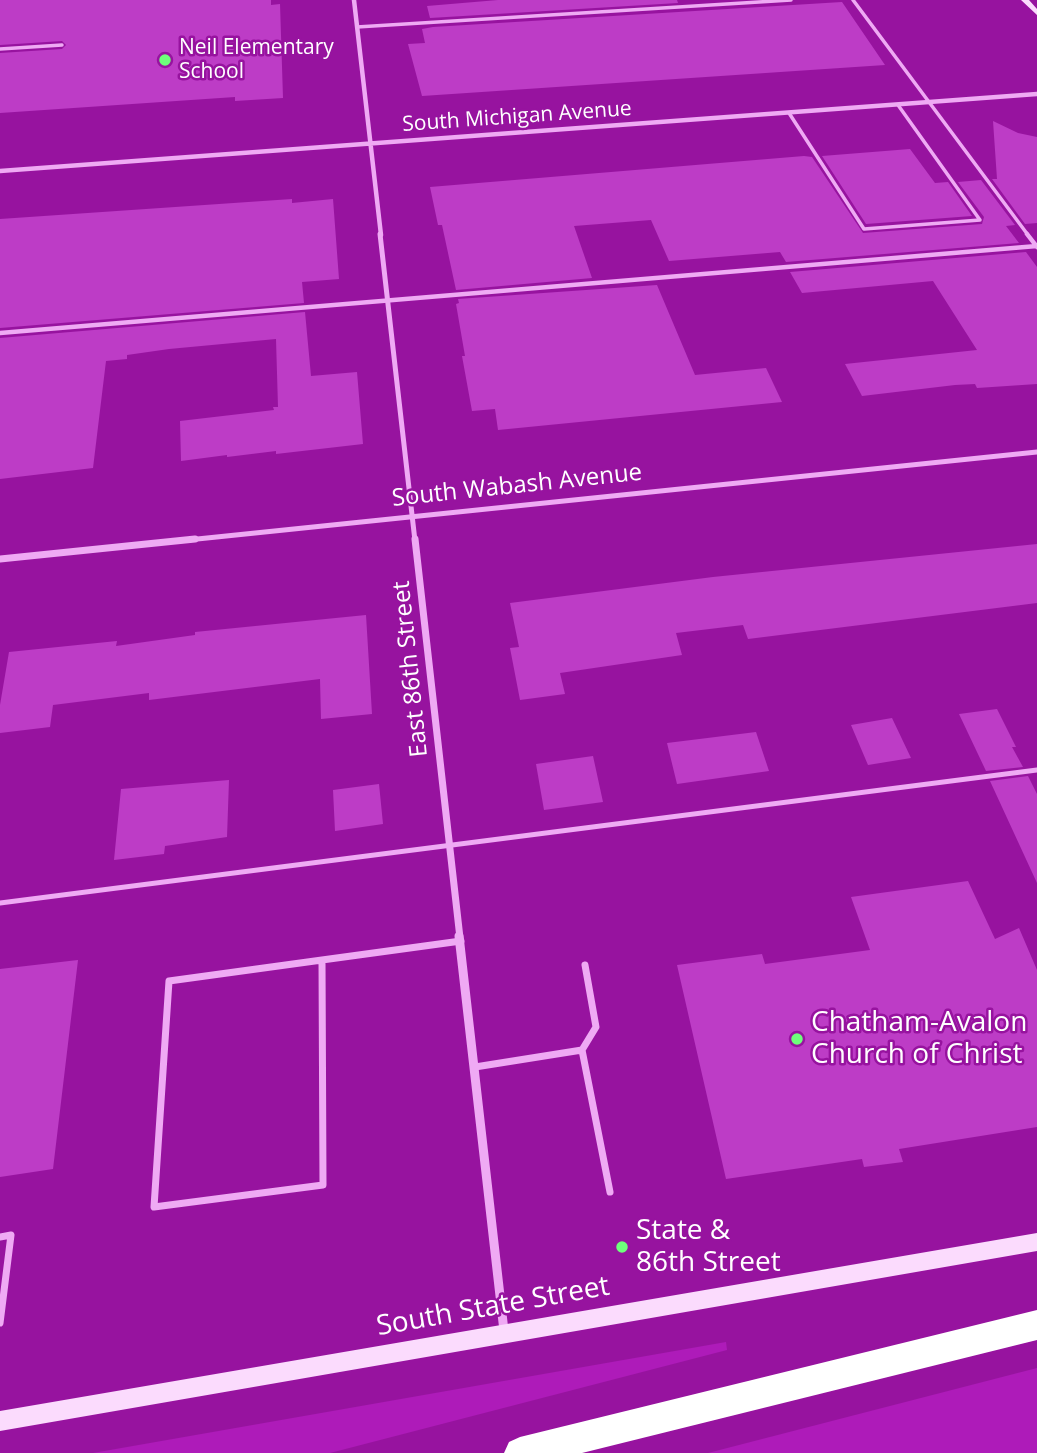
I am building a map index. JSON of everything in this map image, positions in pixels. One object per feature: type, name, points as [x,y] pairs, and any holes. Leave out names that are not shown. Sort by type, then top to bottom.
[{"type":"highway","points":[[520,1453],[1037,1325]]},
{"type":"main road","points":[[1025,0],[1037,13]]},
{"type":"main road","name":"South State Street","points":[[0,1421],[1037,1242]]},
{"type":"street","name":"East 86th Street","points":[[354,0],[504,1334]]},
{"type":"street","name":"South Michigan Avenue","points":[[0,171],[1037,94]]},
{"type":"street","name":"South Wabash Avenue","points":[[0,559],[1037,452]]},
{"type":"lane","points":[[358,27],[791,0]]},
{"type":"lane","points":[[853,0],[1037,247]]},
{"type":"lane","points":[[0,49],[62,45]]},
{"type":"lane","points":[[789,113],[864,229],[980,220],[898,105]]},
{"type":"lane","points":[[0,333],[1037,247]]},
{"type":"lane","points":[[0,903],[1037,770]]},
{"type":"lane","points":[[321,960],[323,1185],[154,1207],[169,981],[321,960],[461,941]]},
{"type":"lane","points":[[584,965],[596,1027],[582,1050],[610,1192]]},
{"type":"lane","points":[[475,1067],[582,1050]]},
{"type":"lane","points":[[0,1237],[11,1235],[0,1323]]},
{"type":"shaded area","points":[[726,1342],[727,1350],[330,1453],[93,1453]]},
{"type":"shaded area","points":[[1037,1368],[1037,1453],[708,1453]]},
{"type":"building","name":"Neil Elementary School","points":[[0,0],[271,0],[271,5],[280,4],[283,98],[235,101],[235,97],[0,113],[0,53],[62,49],[66,45],[62,41],[0,45]]},
{"type":"building","points":[[498,0],[677,0],[678,3],[430,18],[427,6]]},
{"type":"building","points":[[842,2],[885,65],[422,96],[408,44],[425,43],[422,29],[433,27]]},
{"type":"building","points":[[993,121],[1018,133],[1037,137],[1037,223],[1025,224],[992,179],[997,179]]},
{"type":"building","points":[[910,149],[935,183],[948,182],[972,216],[866,224],[822,156]]},
{"type":"building","points":[[812,157],[863,233],[982,224],[984,217],[958,182],[981,180],[1015,225],[1006,226],[1019,243],[786,262],[780,252],[669,261],[651,220],[574,226],[592,278],[456,290],[442,225],[438,225],[430,187]]},
{"type":"building","points":[[292,199],[292,203],[333,199],[339,279],[302,282],[304,303],[0,328],[0,219]]},
{"type":"building","points":[[1026,252],[1037,267],[1037,384],[977,388],[975,384],[955,385],[862,396],[845,364],[977,350],[933,281],[802,293],[790,272]]},
{"type":"building","points":[[657,285],[695,375],[766,368],[782,402],[498,430],[495,409],[472,411],[462,356],[465,356],[456,304],[459,303],[458,299]]},
{"type":"building","points":[[305,312],[311,376],[357,372],[363,444],[181,461],[180,421],[274,410],[273,407],[278,407],[276,339],[169,349],[106,361],[93,468],[0,479],[0,338]]},
{"type":"building","points":[[1037,544],[1037,603],[748,639],[743,625],[676,633],[682,655],[560,673],[565,694],[520,700],[510,648],[519,647],[510,603],[713,577]]},
{"type":"building","points":[[366,615],[372,714],[321,719],[320,679],[149,700],[149,693],[53,705],[50,727],[0,733],[0,705],[9,652],[117,641],[116,646],[195,635],[195,632]]},
{"type":"building","points":[[997,709],[1023,767],[986,771],[959,714]]},
{"type":"building","points":[[892,718],[911,758],[868,765],[851,725]]},
{"type":"building","points":[[756,732],[769,771],[677,784],[667,743]]},
{"type":"building","points":[[593,756],[603,802],[544,810],[536,764]]},
{"type":"building","points":[[1028,776],[1037,794],[1037,883],[990,781]]},
{"type":"building","points":[[229,780],[227,837],[165,846],[164,854],[114,860],[121,789]]},
{"type":"building","points":[[379,784],[383,824],[335,831],[333,790]]},
{"type":"building","points":[[968,881],[995,939],[1019,928],[1037,970],[1037,1127],[899,1149],[903,1162],[864,1167],[862,1159],[726,1179],[677,965],[762,954],[765,964],[870,950],[851,897]]},
{"type":"building","points":[[78,960],[53,1169],[0,1177],[0,969]]},
{"type":"place","name":"Neil Elementary School","points":[[165,60]]},
{"type":"place","name":"Chatham-Avalon Church of Christ","points":[[797,1039]]},
{"type":"place","name":"State & 86th Street","points":[[622,1247]]}]
